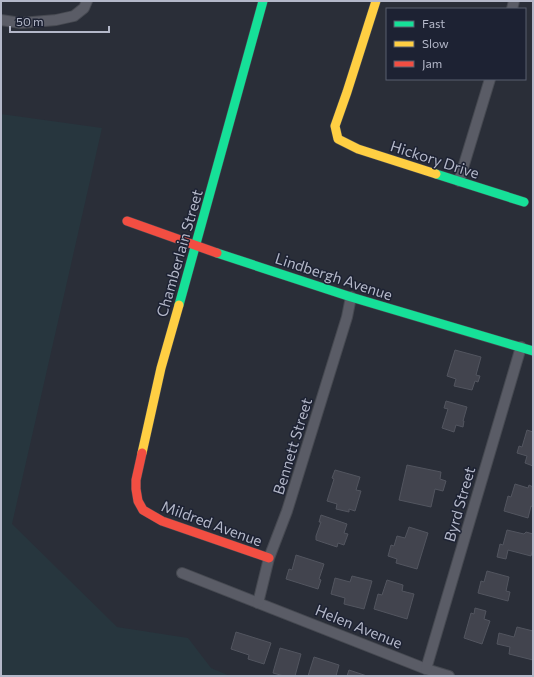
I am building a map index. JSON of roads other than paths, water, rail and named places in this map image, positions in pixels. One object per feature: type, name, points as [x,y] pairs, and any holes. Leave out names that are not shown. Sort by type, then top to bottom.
[{"type":"street","points":[[1,20],[21,22],[56,20],[74,16],[84,8],[87,1]]},
{"type":"street","name":"Chamberlain Street","points":[[146,512],[138,503],[136,494],[136,480],[162,368],[263,1]]},
{"type":"street","name":"Hickory Drive","points":[[376,1],[335,126],[338,139],[358,149],[524,202]]},
{"type":"street","points":[[459,181],[490,80]]},
{"type":"street","name":"Lindbergh Avenue","points":[[128,221],[196,246],[351,297],[533,351]]},
{"type":"street","name":"Bennett Street","points":[[258,602],[269,558],[287,511],[347,317],[351,297]]},
{"type":"street","name":"Byrd Street","points":[[426,669],[521,347]]},
{"type":"street","name":"Mildred Avenue","points":[[146,512],[162,521],[269,558]]},
{"type":"street","name":"Helen Avenue","points":[[182,573],[426,669],[449,676]]}]
